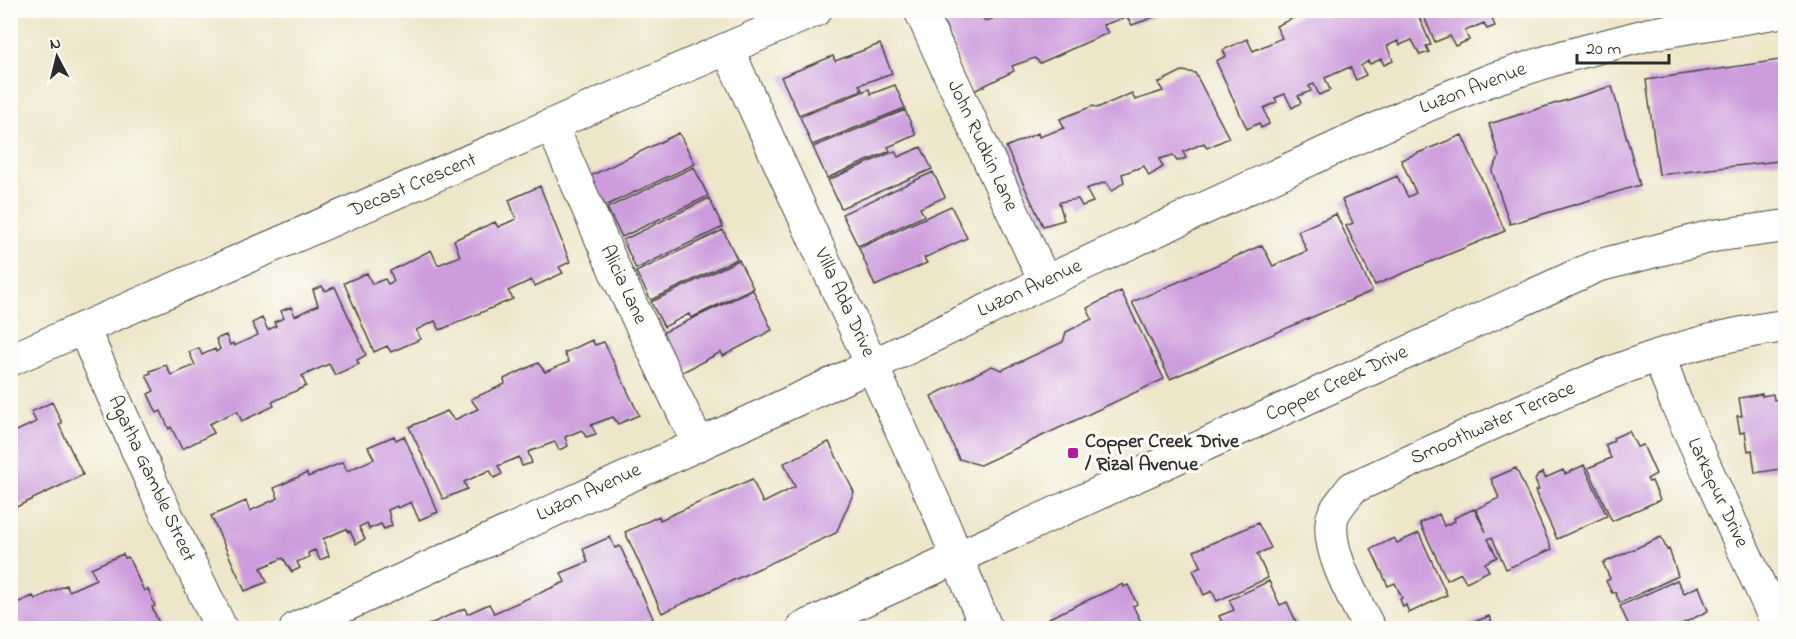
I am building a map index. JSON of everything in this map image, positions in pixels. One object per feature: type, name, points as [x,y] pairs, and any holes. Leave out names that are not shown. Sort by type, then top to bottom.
[{"type":"street","name":"Decast Crescent","points":[[10,360],[816,10]]},
{"type":"street","name":"John Rudkin Lane","points":[[920,10],[1045,282]]},
{"type":"street","name":"Luzon Avenue","points":[[296,628],[873,364],[1426,106],[1493,79],[1562,57],[1650,34],[1785,10]]},
{"type":"street","name":"Villa Ada Drive","points":[[728,50],[849,317],[873,364],[936,506],[986,628]]},
{"type":"street","name":"Alicia Lane","points":[[552,126],[616,273],[698,443]]},
{"type":"street","name":"Copper Creek Drive","points":[[803,628],[1597,266],[1713,236],[1785,226]]},
{"type":"street","name":"Smoothwater Terrace","points":[[1369,628],[1337,560],[1331,535],[1332,517],[1352,488],[1574,387],[1659,355],[1716,339],[1785,326]]},
{"type":"street","name":"Agatha Gamble Street","points":[[83,328],[155,490],[221,628]]},
{"type":"street","name":"Larkspur Drive","points":[[1659,355],[1675,400],[1779,628]]},
{"type":"building","points":[[989,10],[1153,10],[1157,16],[1132,25],[1127,17],[1103,25],[1108,33],[1040,63],[1035,58],[1012,66],[1014,71],[974,91],[943,20],[963,11],[980,14],[985,21],[992,19]]},
{"type":"building","points":[[1310,10],[1416,10],[1431,45],[1426,46],[1429,52],[1420,55],[1412,40],[1400,45],[1398,41],[1387,46],[1393,61],[1384,65],[1381,59],[1370,64],[1368,61],[1361,66],[1366,75],[1356,80],[1350,67],[1325,78],[1330,90],[1319,95],[1314,84],[1309,86],[1311,91],[1298,96],[1301,103],[1292,108],[1285,94],[1275,98],[1277,102],[1264,108],[1269,124],[1261,128],[1259,123],[1247,129],[1216,61],[1226,56],[1223,50],[1247,39],[1253,51],[1282,38],[1276,26]]},
{"type":"building","points":[[1421,10],[1513,11],[1492,19],[1495,26],[1487,29],[1484,23],[1465,31],[1469,40],[1455,46],[1450,36],[1435,42]]},
{"type":"building","points":[[880,44],[892,73],[859,85],[862,90],[799,115],[781,77],[833,56],[835,61]]},
{"type":"building","points":[[1786,59],[1786,152],[1778,161],[1659,175],[1646,80]]},
{"type":"building","points":[[1182,71],[1195,73],[1229,138],[1207,148],[1204,143],[1183,152],[1186,158],[1177,161],[1173,155],[1159,159],[1163,167],[1149,176],[1144,166],[1122,174],[1124,182],[1112,191],[1106,182],[1086,189],[1093,202],[1082,206],[1078,199],[1059,202],[1064,220],[1043,226],[1006,147],[1038,133],[1039,137],[1064,128],[1060,119],[1093,106],[1097,108],[1132,93],[1135,100],[1163,91],[1158,83]]},
{"type":"building","points":[[895,85],[905,108],[812,145],[800,117],[869,89],[871,94]]},
{"type":"building","points":[[1612,86],[1640,185],[1510,224],[1492,171],[1499,157],[1489,124]]},
{"type":"building","points":[[905,110],[916,135],[888,147],[890,151],[827,178],[813,147]]},
{"type":"building","points":[[679,133],[695,164],[605,206],[590,176]]},
{"type":"building","points":[[1462,135],[1505,231],[1375,285],[1346,226],[1353,223],[1342,200],[1397,176],[1408,197],[1416,193],[1401,160]]},
{"type":"building","points":[[921,147],[932,169],[841,208],[828,180],[895,151],[898,157]]},
{"type":"building","points":[[694,167],[708,196],[622,237],[607,208]]},
{"type":"building","points":[[933,172],[945,197],[920,208],[924,216],[858,246],[842,214]]},
{"type":"building","points":[[540,186],[570,262],[559,267],[563,273],[535,286],[531,280],[508,291],[513,299],[440,330],[435,321],[416,330],[421,339],[391,352],[387,346],[374,352],[344,283],[367,273],[372,284],[385,279],[388,284],[394,281],[390,271],[431,250],[438,265],[460,256],[454,240],[495,222],[498,227],[516,219],[509,200]]},
{"type":"building","points":[[709,198],[723,227],[636,269],[623,240]]},
{"type":"building","points":[[951,206],[967,238],[924,258],[927,263],[875,286],[859,248]]},
{"type":"building","points":[[1336,214],[1372,291],[1170,379],[1132,302],[1262,245],[1273,266],[1307,251],[1298,231]]},
{"type":"building","points":[[723,230],[737,259],[651,300],[636,272]]},
{"type":"building","points":[[739,260],[753,288],[691,318],[689,314],[664,327],[651,302]]},
{"type":"building","points":[[322,286],[325,291],[335,287],[366,355],[357,360],[359,364],[335,375],[329,364],[302,376],[306,386],[272,402],[274,406],[242,421],[237,411],[209,424],[214,433],[182,449],[161,411],[157,413],[148,394],[154,391],[146,375],[166,365],[171,375],[195,365],[189,352],[199,348],[202,355],[220,349],[216,339],[226,335],[230,345],[233,343],[234,346],[258,335],[252,323],[262,318],[268,330],[276,326],[274,322],[284,318],[281,311],[291,307],[295,316],[318,305],[313,290]]},
{"type":"building","points":[[753,290],[772,330],[723,356],[721,352],[681,373],[662,333]]},
{"type":"building","points":[[1121,291],[1164,379],[980,465],[959,459],[931,396],[992,366],[1002,370],[1063,342],[1066,332],[1092,319],[1087,308]]},
{"type":"building","points":[[592,340],[595,345],[604,342],[639,415],[618,424],[613,417],[591,425],[596,434],[586,437],[582,430],[565,437],[568,446],[559,450],[555,442],[528,452],[532,463],[522,466],[519,457],[498,466],[502,474],[494,478],[490,470],[464,482],[467,489],[443,499],[409,427],[447,411],[454,420],[478,409],[471,399],[505,384],[504,379],[538,363],[545,372],[569,362],[564,353]]},
{"type":"building","points":[[1762,394],[1762,396],[1773,394],[1774,400],[1786,398],[1786,468],[1755,473],[1752,450],[1748,451],[1745,432],[1740,433],[1737,416],[1742,416],[1739,398]]},
{"type":"building","points":[[52,402],[62,423],[59,425],[83,475],[10,510],[10,434],[36,422],[31,412]]},
{"type":"building","points":[[1629,431],[1637,447],[1643,445],[1656,474],[1647,479],[1649,482],[1652,481],[1660,500],[1612,521],[1588,468],[1611,458],[1605,445],[1614,441],[1613,438]]},
{"type":"building","points":[[394,436],[396,440],[404,436],[438,512],[419,520],[411,502],[398,508],[397,506],[388,510],[392,526],[384,529],[381,524],[369,529],[367,523],[359,527],[365,539],[356,544],[350,531],[346,529],[323,539],[329,556],[320,560],[315,550],[308,553],[309,557],[297,562],[300,568],[292,572],[283,558],[261,568],[267,582],[245,591],[211,516],[246,501],[250,511],[278,498],[274,488],[307,473],[308,477],[343,462],[347,471],[374,459],[368,447]]},
{"type":"building","points":[[829,442],[854,492],[836,533],[662,613],[625,532],[659,516],[660,520],[752,479],[763,503],[795,487],[784,463]]},
{"type":"building","points":[[1584,465],[1607,516],[1557,539],[1535,491],[1539,490],[1535,480],[1543,472],[1545,478],[1563,470],[1565,474]]},
{"type":"building","points":[[1516,468],[1552,549],[1506,569],[1492,537],[1488,539],[1497,557],[1485,563],[1489,571],[1466,582],[1461,573],[1447,580],[1420,523],[1439,514],[1444,526],[1455,521],[1454,518],[1474,509],[1486,532],[1476,509],[1499,498],[1491,479]]},
{"type":"building","points":[[1258,523],[1271,548],[1257,554],[1268,578],[1217,601],[1212,591],[1204,595],[1193,570],[1201,566],[1194,551]]},
{"type":"building","points":[[1419,533],[1447,595],[1409,613],[1406,605],[1403,607],[1400,599],[1402,598],[1395,583],[1388,586],[1371,549],[1394,538],[1397,543]]},
{"type":"building","points":[[610,537],[615,548],[620,546],[653,618],[629,628],[430,628],[428,625],[465,608],[467,614],[489,604],[494,613],[565,582],[561,573],[588,562],[583,549]]},
{"type":"building","points":[[1661,537],[1667,550],[1669,549],[1678,576],[1620,603],[1606,581],[1610,579],[1603,563]]},
{"type":"building","points":[[123,554],[125,558],[128,557],[144,591],[148,589],[155,606],[152,607],[161,628],[136,628],[134,624],[124,628],[10,628],[10,606],[33,596],[35,599],[66,585],[69,591],[96,579],[91,568]]},
{"type":"building","points":[[1677,580],[1684,593],[1699,586],[1708,611],[1674,628],[1623,628],[1629,626],[1620,606]]},
{"type":"building","points":[[1269,581],[1280,605],[1287,602],[1298,626],[1293,628],[1225,628],[1219,616],[1234,610],[1229,600]]},
{"type":"building","points":[[1123,584],[1124,587],[1128,585],[1137,604],[1133,606],[1144,628],[1053,628],[1049,618]]},
{"type":"building","points":[[1489,616],[1494,628],[1460,628]]},
{"type":"place","name":"Copper Creek Drive / Rizal Avenue","points":[[1073,453]]}]
